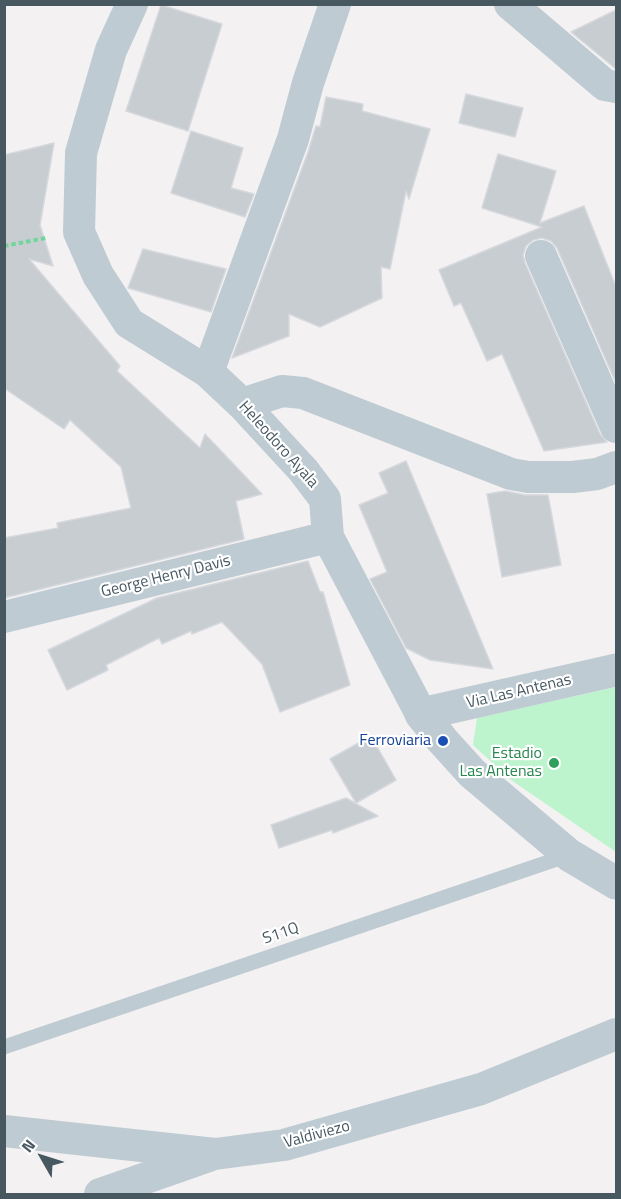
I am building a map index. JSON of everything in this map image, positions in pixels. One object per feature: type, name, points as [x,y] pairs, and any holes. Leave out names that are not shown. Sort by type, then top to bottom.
[{"type":"street","name":"Heleodoro Ayala","points":[[132,4],[111,50],[81,153],[80,232],[98,275],[129,323],[208,372],[242,404],[303,470],[325,499],[327,537],[421,714],[442,741],[472,773],[569,855],[616,883]]},
{"type":"street","points":[[208,372],[293,139],[308,83],[335,4]]},
{"type":"street","points":[[510,4],[605,85],[616,87]]},
{"type":"street","points":[[541,256],[616,427]]},
{"type":"street","points":[[242,404],[282,391],[303,393],[511,474],[528,477],[573,477],[597,474],[616,467]]},
{"type":"street","name":"George Henry Davis","points":[[4,617],[327,537]]},
{"type":"street","name":"Via Las Antenas","points":[[421,714],[616,670]]},
{"type":"street","name":"Valdiviezo","points":[[4,1131],[215,1154],[284,1145],[481,1089],[616,1034]]},
{"type":"street","points":[[100,1194],[215,1154]]},
{"type":"lane","name":"S11Q","points":[[4,1047],[569,855]]},
{"type":"path","points":[[4,246],[80,232]]},
{"type":"green space","name":"Estadio Las Antenas","points":[[616,687],[616,852],[511,780],[473,745],[477,718]]},
{"type":"building","points":[[161,5],[222,24],[188,131],[126,111]]},
{"type":"building","points":[[616,10],[616,69],[571,32]]},
{"type":"building","points":[[466,94],[523,108],[515,137],[459,123]]},
{"type":"building","points":[[326,97],[363,104],[362,111],[430,129],[409,199],[406,191],[390,269],[381,267],[382,298],[320,327],[289,314],[289,336],[232,358],[316,126],[320,127]]},
{"type":"building","points":[[191,131],[243,148],[231,188],[254,194],[245,217],[171,193]]},
{"type":"building","points":[[54,143],[40,225],[53,266],[29,259],[120,366],[117,371],[200,448],[205,434],[262,494],[236,501],[244,539],[4,598],[4,538],[58,528],[57,523],[131,508],[121,467],[70,420],[64,429],[4,388],[4,155]]},
{"type":"building","points":[[498,154],[556,171],[540,223],[584,206],[616,287],[616,383],[557,248],[551,241],[542,238],[533,240],[526,246],[523,255],[525,263],[600,434],[607,442],[544,451],[502,354],[487,361],[461,303],[454,306],[439,270],[542,227],[482,208]]},
{"type":"building","points":[[143,249],[226,269],[211,312],[128,288]]},
{"type":"building","points":[[406,461],[493,669],[430,660],[406,648],[370,579],[387,572],[359,505],[388,493],[379,473]]},
{"type":"building","points":[[505,491],[525,495],[548,495],[561,565],[502,577],[487,494]]},
{"type":"building","points":[[308,561],[320,592],[323,592],[350,685],[280,712],[262,664],[222,622],[192,634],[191,631],[162,644],[159,638],[106,665],[108,670],[67,690],[48,650],[157,598]]},
{"type":"building","points":[[371,736],[396,780],[356,803],[330,759]]},
{"type":"building","points":[[346,798],[378,816],[333,833],[332,830],[279,848],[271,825]]},
{"type":"place","name":"Ferroviaria","points":[[443,741]]},
{"type":"place","name":"Estadio Las Antenas","points":[[554,763]]}]
